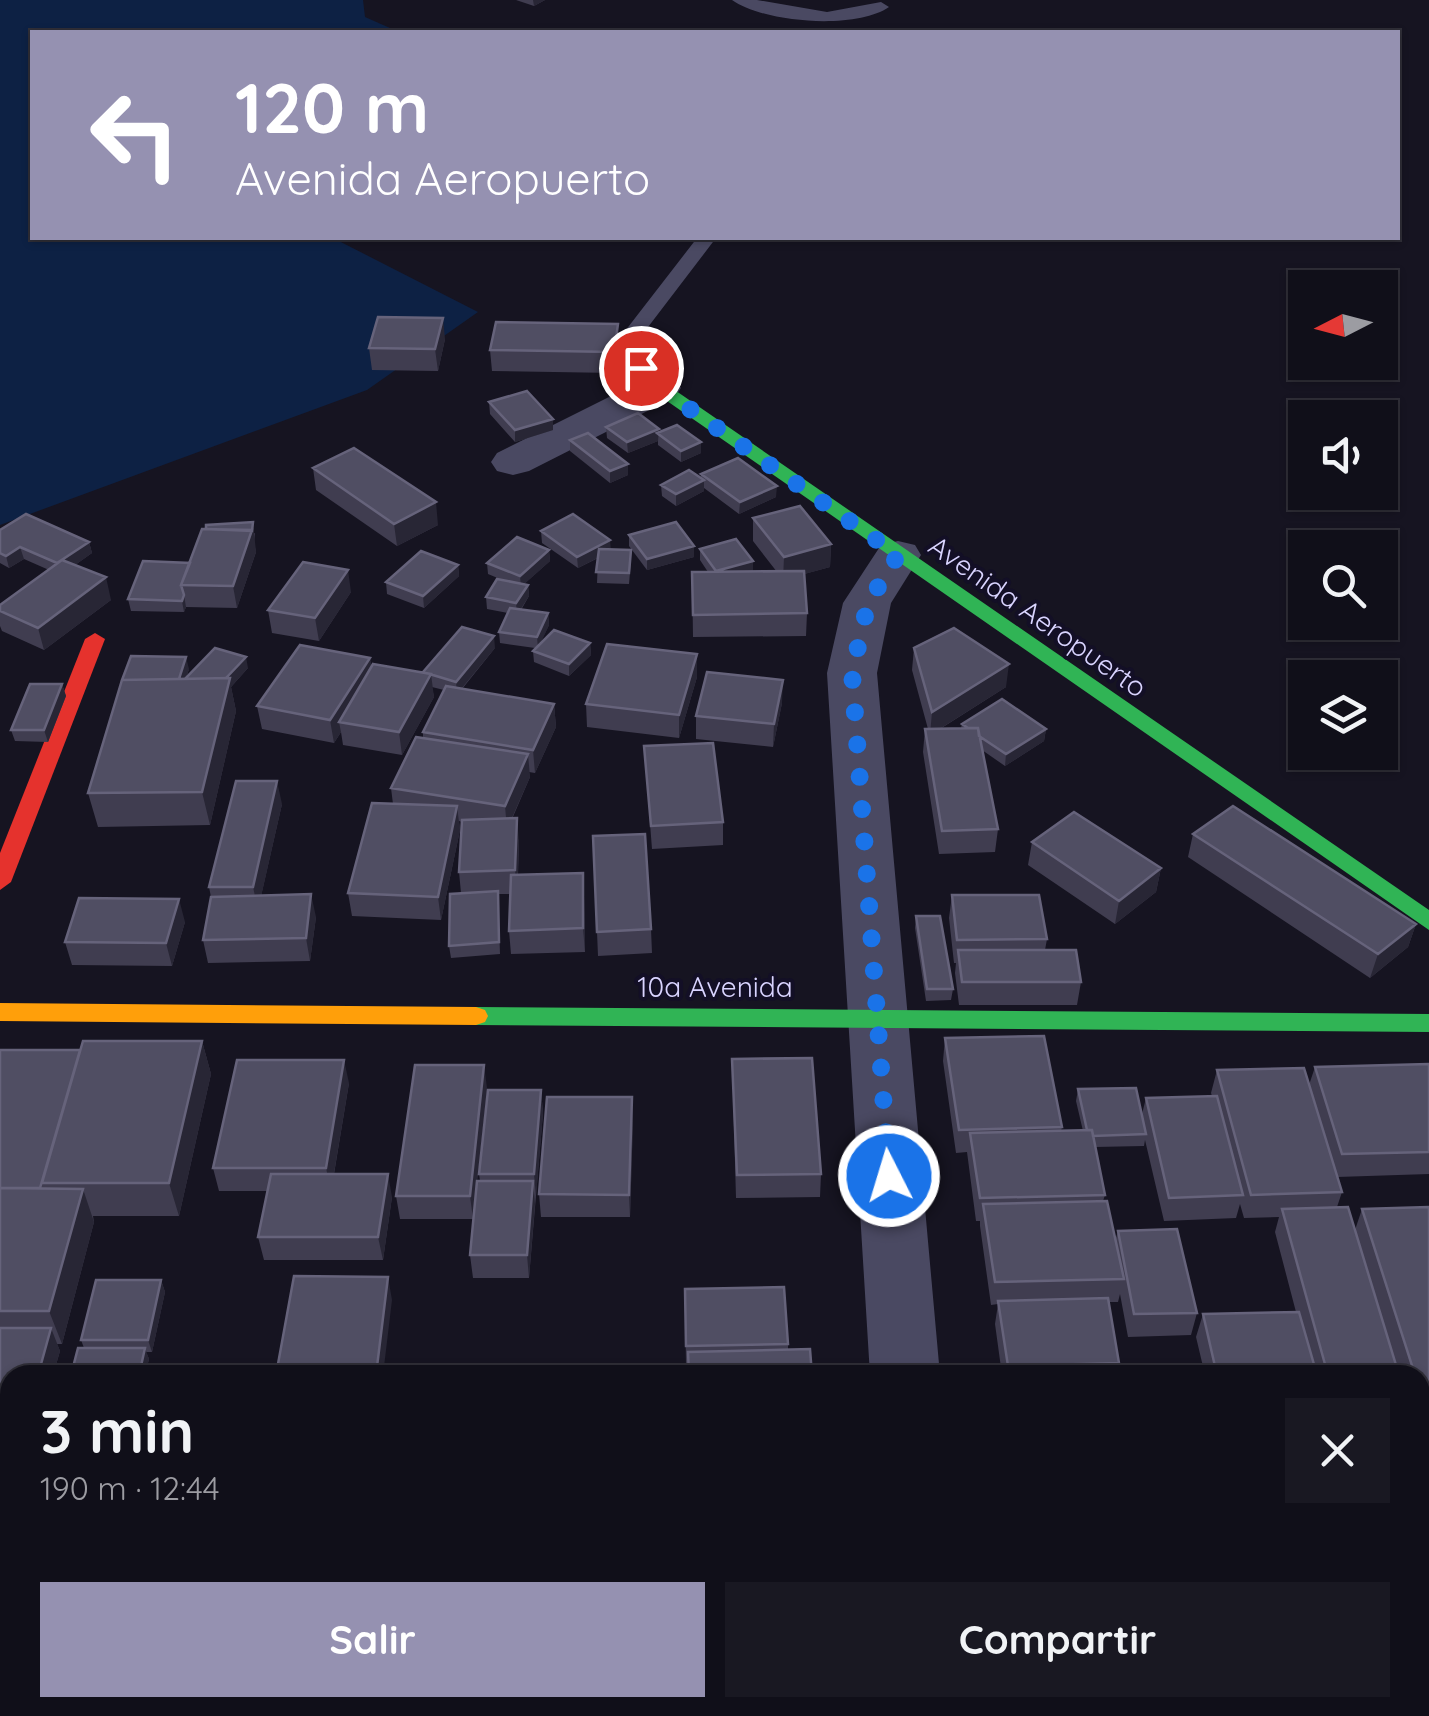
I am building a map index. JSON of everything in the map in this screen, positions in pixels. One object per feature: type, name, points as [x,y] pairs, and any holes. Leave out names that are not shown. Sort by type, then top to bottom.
[{"type":"street","name":"Avenida Aeropuerto","points":[[622,348],[660,388],[1429,922]]},
{"type":"street","points":[[513,462],[660,388]]},
{"type":"street","points":[[898,555],[868,603],[852,673],[904,1365]]},
{"type":"street","points":[[0,882],[95,639]]},
{"type":"street","name":"10a Avenida","points":[[0,1012],[1429,1024]]},
{"type":"lane","points":[[740,0],[787,14],[820,18],[848,18],[884,3]]},
{"type":"lane","points":[[864,30],[884,3]]},
{"type":"lane","points":[[622,348],[704,240]]},
{"type":"water","points":[[0,0],[363,0],[365,17],[394,30],[30,30],[30,240],[337,240],[478,312],[367,390],[0,525]]},
{"type":"building","points":[[378,317],[443,318],[435,349],[369,348]]},
{"type":"building","points":[[496,322],[618,324],[614,352],[490,350]]},
{"type":"building","points":[[527,391],[553,419],[515,430],[489,402]]},
{"type":"building","points":[[638,413],[659,429],[627,442],[606,427]]},
{"type":"building","points":[[677,425],[701,442],[681,451],[657,433]]},
{"type":"building","points":[[588,433],[628,464],[610,471],[570,440]]},
{"type":"building","points":[[354,448],[436,502],[394,524],[313,468]]},
{"type":"building","points":[[738,458],[777,486],[740,502],[701,474]]},
{"type":"building","points":[[689,470],[704,480],[676,494],[661,485]]},
{"type":"building","points":[[800,506],[831,544],[784,557],[753,518]]},
{"type":"building","points":[[26,514],[89,542],[57,563],[20,547],[6,556],[0,553],[0,530]]},
{"type":"building","points":[[573,514],[610,540],[577,557],[541,531]]},
{"type":"building","points":[[253,522],[252,531],[206,529],[206,525]]},
{"type":"building","points":[[676,522],[694,546],[647,559],[629,535]]},
{"type":"building","points":[[202,529],[252,530],[233,586],[181,585]]},
{"type":"building","points":[[517,537],[549,550],[520,576],[487,563]]},
{"type":"building","points":[[736,539],[753,561],[716,571],[700,549]]},
{"type":"building","points":[[599,549],[631,550],[629,573],[596,572]]},
{"type":"building","points":[[421,551],[458,565],[423,596],[386,582]]},
{"type":"building","points":[[62,560],[106,577],[38,628],[0,611],[0,605]]},
{"type":"building","points":[[143,561],[190,563],[181,585],[182,601],[128,599]]},
{"type":"building","points":[[303,562],[348,570],[315,618],[268,610]]},
{"type":"building","points":[[804,571],[807,613],[693,615],[692,572]]},
{"type":"building","points":[[497,579],[528,585],[516,603],[486,597]]},
{"type":"building","points":[[510,608],[548,613],[537,637],[499,632]]},
{"type":"building","points":[[462,627],[494,636],[456,682],[423,672]]},
{"type":"building","points":[[954,628],[1009,664],[932,712],[914,648]]},
{"type":"building","points":[[554,630],[590,643],[569,664],[533,651]]},
{"type":"building","points":[[607,644],[697,654],[679,715],[586,704]]},
{"type":"building","points":[[300,645],[370,658],[330,720],[257,706]]},
{"type":"building","points":[[215,648],[246,657],[226,678],[185,679]]},
{"type":"building","points":[[131,656],[186,657],[179,679],[122,680]]},
{"type":"building","points":[[373,664],[431,674],[399,732],[339,722]]},
{"type":"building","points":[[707,672],[783,680],[774,724],[696,716]]},
{"type":"building","points":[[230,678],[202,792],[88,793],[122,680]]},
{"type":"building","points":[[30,684],[62,684],[44,730],[11,730]]},
{"type":"building","points":[[446,686],[554,704],[533,750],[423,732]]},
{"type":"building","points":[[1002,699],[1046,729],[1006,754],[979,736],[978,728],[962,724]]},
{"type":"building","points":[[978,728],[998,829],[942,831],[925,729]]},
{"type":"building","points":[[416,737],[528,754],[505,806],[391,788]]},
{"type":"building","points":[[713,743],[723,822],[651,826],[644,746]]},
{"type":"building","points":[[236,781],[277,781],[253,887],[209,887]]},
{"type":"building","points":[[372,803],[457,806],[438,897],[348,893]]},
{"type":"building","points":[[1233,806],[1416,924],[1378,954],[1193,834]]},
{"type":"building","points":[[1074,812],[1161,868],[1119,901],[1032,842]]},
{"type":"building","points":[[517,818],[515,870],[459,872],[462,820]]},
{"type":"building","points":[[645,834],[651,929],[597,932],[593,836]]},
{"type":"building","points":[[583,873],[583,928],[509,931],[511,875]]},
{"type":"building","points":[[498,891],[499,942],[449,946],[450,894]]},
{"type":"building","points":[[311,894],[306,938],[203,940],[211,897]]},
{"type":"building","points":[[952,895],[1039,895],[1047,939],[957,940]]},
{"type":"building","points":[[79,898],[179,899],[166,943],[65,942]]},
{"type":"building","points":[[916,916],[940,916],[953,989],[927,989]]},
{"type":"building","points":[[958,950],[1076,950],[1081,982],[962,982]]},
{"type":"building","points":[[1044,1036],[1062,1127],[959,1130],[945,1038]]},
{"type":"building","points":[[83,1041],[202,1041],[169,1183],[42,1183]]},
{"type":"building","points":[[0,1050],[80,1050],[40,1188],[0,1188]]},
{"type":"building","points":[[812,1058],[821,1174],[737,1175],[732,1059]]},
{"type":"building","points":[[237,1060],[344,1060],[326,1168],[213,1168]]},
{"type":"building","points":[[1429,1064],[1429,1152],[1342,1154],[1315,1067]]},
{"type":"building","points":[[415,1065],[484,1065],[470,1196],[396,1196]]},
{"type":"building","points":[[1304,1068],[1342,1192],[1251,1195],[1217,1070]]},
{"type":"building","points":[[1136,1088],[1146,1134],[1093,1136],[1092,1130],[1087,1130],[1078,1089]]},
{"type":"building","points":[[488,1090],[541,1090],[534,1174],[479,1174]]},
{"type":"building","points":[[1217,1096],[1243,1195],[1169,1198],[1146,1098]]},
{"type":"building","points":[[547,1097],[632,1097],[629,1195],[539,1194]]},
{"type":"building","points":[[1092,1130],[1105,1195],[980,1198],[970,1133]]},
{"type":"building","points":[[271,1174],[388,1174],[378,1237],[258,1237]]},
{"type":"building","points":[[477,1181],[533,1181],[527,1255],[470,1255]]},
{"type":"building","points":[[0,1188],[83,1189],[49,1311],[0,1311]]},
{"type":"building","points":[[1107,1201],[1124,1279],[995,1282],[983,1204]]},
{"type":"building","points":[[1348,1207],[1396,1365],[1325,1365],[1282,1209]]},
{"type":"building","points":[[1429,1207],[1429,1365],[1412,1365],[1362,1209]]},
{"type":"building","points":[[1177,1229],[1197,1313],[1134,1314],[1118,1231]]},
{"type":"building","points":[[294,1276],[388,1277],[377,1365],[278,1365]]},
{"type":"building","points":[[96,1280],[161,1280],[148,1340],[81,1340]]},
{"type":"building","points":[[784,1287],[788,1344],[686,1346],[685,1289]]},
{"type":"building","points":[[1108,1298],[1119,1363],[1008,1365],[998,1301]]},
{"type":"building","points":[[1299,1312],[1314,1365],[1215,1365],[1203,1314]]},
{"type":"building","points":[[0,1328],[51,1328],[41,1365],[0,1365]]},
{"type":"building","points":[[78,1348],[145,1348],[141,1365],[74,1365]]},
{"type":"building","points":[[810,1349],[811,1365],[689,1365],[688,1352]]},
{"type":"traffic: fast","points":[[622,348],[660,388],[1429,922]]},
{"type":"traffic: fast","points":[[476,1016],[1429,1023]]},
{"type":"traffic: slow","points":[[0,1012],[476,1016]]},
{"type":"traffic: jam","points":[[0,882],[95,639]]},
{"type":"route","points":[[641,368],[660,388],[898,555],[868,603],[852,673],[889,1176]]}]
